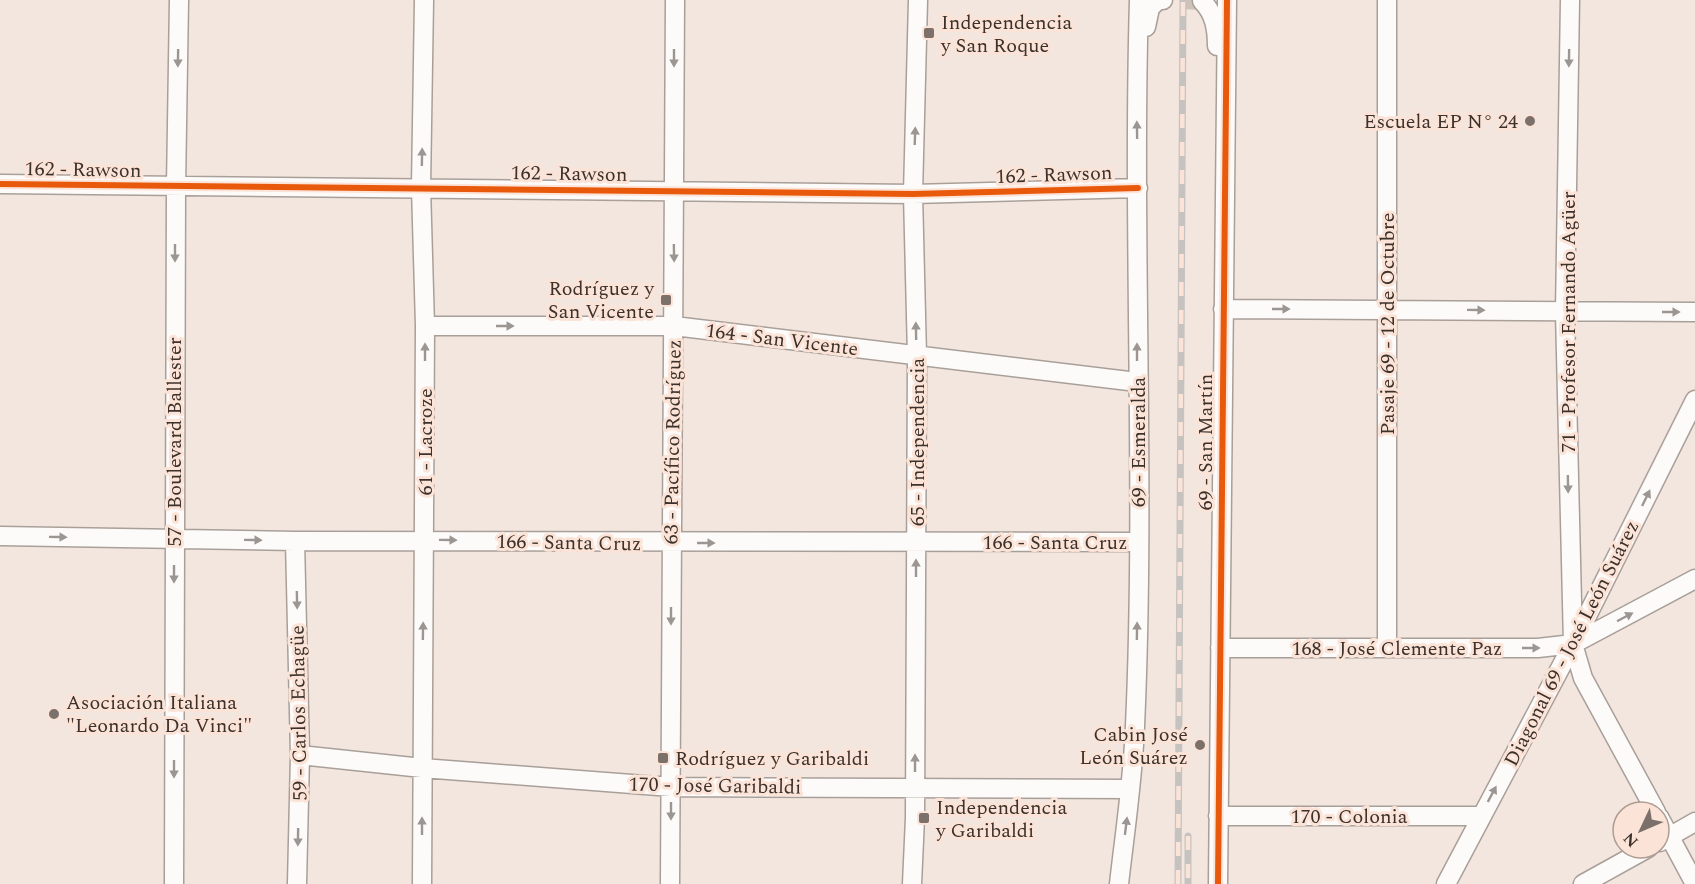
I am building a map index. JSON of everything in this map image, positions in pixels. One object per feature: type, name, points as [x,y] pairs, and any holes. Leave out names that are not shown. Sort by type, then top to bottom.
[{"type":"street","name":"57 - Boulevard Ballester","points":[[174,884],[174,538],[179,0]]},
{"type":"street","name":"61 - Lacroze","points":[[422,884],[424,0]]},
{"type":"street","name":"63 - Pacífico Rodríguez","points":[[670,884],[675,0]]},
{"type":"street","name":"65 - Independencia","points":[[912,884],[917,542],[917,356],[913,194],[918,0]]},
{"type":"street","name":"69 - Esmeralda","points":[[1119,884],[1135,726],[1138,542],[1136,87],[1139,0]]},
{"type":"street","points":[[1136,87],[1146,69],[1146,21],[1150,8],[1158,0],[1163,0]]},
{"type":"street","name":"69 - San Martín","points":[[1218,884],[1222,309],[1227,0]]},
{"type":"street","name":"Pasaje 69 - 12 de Octubre","points":[[1387,647],[1388,0]]},
{"type":"street","name":"71 - Profesor Fernando Agüer","points":[[1570,0],[1565,312],[1573,644]]},
{"type":"street","points":[[1202,1],[1211,10],[1217,32],[1218,72],[1226,95]]},
{"type":"street","name":"162 - Rawson","points":[[0,184],[176,188],[422,187],[913,194],[1138,188]]},
{"type":"street","points":[[1222,309],[1695,312]]},
{"type":"street","name":"164 - San Vicente","points":[[425,326],[674,326],[1137,382]]},
{"type":"street","name":"Diagonal 69 - José León Suárez","points":[[1446,884],[1573,644],[1695,400]]},
{"type":"street","name":"166 - Santa Cruz","points":[[0,536],[296,541],[671,543],[1138,542]]},
{"type":"street","name":"59 - Carlos Echagüe","points":[[296,541],[300,755],[297,884]]},
{"type":"street","points":[[1649,800],[1583,678],[1573,644],[1695,579]]},
{"type":"street","name":"168 - José Clemente Paz","points":[[1220,648],[1538,648],[1573,644]]},
{"type":"street","name":"170 - José Garibaldi","points":[[300,755],[422,768],[671,787],[1130,789]]},
{"type":"street","name":"170 - Colonia","points":[[1218,816],[1480,816]]},
{"type":"street","points":[[1671,835],[1695,822]]},
{"type":"street","points":[[1671,849],[1695,884]]},
{"type":"street","points":[[1583,884],[1626,860]]},
{"type":"tunnel","points":[[1181,0],[1202,1]]},
{"type":"railway","points":[[1178,884],[1183,0]]},
{"type":"railway","points":[[1188,836],[1188,884]]},
{"type":"cycle path","points":[[1218,884],[1227,0]]},
{"type":"cycle path","points":[[0,184],[913,194],[1138,188]]},
{"type":"place","name":"Independencia y San Roque","points":[[929,33]]},
{"type":"place","name":"Escuela EP N° 24","points":[[1530,121]]},
{"type":"place","name":"Rodríguez y San Vicente","points":[[666,300]]},
{"type":"place","name":"Asociación Italiana \"Leonardo Da Vinci\"","points":[[54,714]]},
{"type":"place","name":"Cabin José León Suárez","points":[[1200,745]]},
{"type":"place","name":"Rodríguez y Garibaldi","points":[[663,758]]},
{"type":"place","name":"Independencia y Garibaldi","points":[[924,818]]}]
